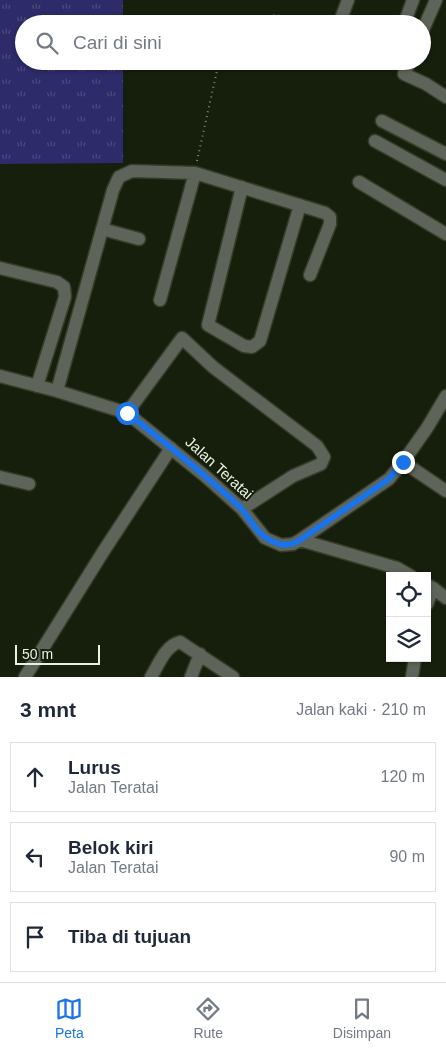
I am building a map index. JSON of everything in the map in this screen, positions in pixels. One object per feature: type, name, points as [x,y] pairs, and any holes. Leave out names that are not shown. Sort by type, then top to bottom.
[{"type":"street","points":[[342,15],[348,0]]},
{"type":"street","points":[[407,15],[412,1],[434,4]]},
{"type":"street","points":[[406,70],[404,74],[426,84],[446,97]]},
{"type":"street","points":[[382,122],[446,154]]},
{"type":"street","points":[[375,141],[446,180]]},
{"type":"street","points":[[57,391],[113,190],[119,177],[132,171],[195,173],[325,213],[330,217],[330,224],[310,275]]},
{"type":"street","points":[[160,300],[195,173]]},
{"type":"street","points":[[359,182],[446,234]]},
{"type":"street","points":[[242,188],[208,325],[244,346],[252,347],[260,341],[300,205]]},
{"type":"street","points":[[102,229],[139,239]]},
{"type":"street","points":[[0,268],[57,282],[64,288],[65,297],[37,386]]},
{"type":"street","points":[[127,413],[182,338],[213,367],[317,446],[324,457],[322,464],[294,476],[242,509]]},
{"type":"street","name":"Jalan Teratai","points":[[0,376],[57,391],[127,413],[242,509],[265,538],[281,546],[293,544],[300,540],[389,479],[427,428],[446,396]]},
{"type":"street","points":[[25,677],[171,448]]},
{"type":"street","points":[[403,462],[446,491]]},
{"type":"street","points":[[0,477],[29,484]]},
{"type":"street","points":[[300,540],[397,568],[404,572]]},
{"type":"street","points":[[431,588],[446,598]]},
{"type":"street","points":[[151,677],[166,651],[172,644],[180,642],[233,677]]},
{"type":"street","points":[[191,677],[200,654]]},
{"type":"street","points":[[412,677],[414,662]]},
{"type":"path","points":[[195,173],[217,70]]},
{"type":"path","points":[[396,70],[404,74]]},
{"type":"green space","points":[[0,0],[123,0],[123,15],[15,15],[15,70],[123,70],[123,163],[0,164]]},
{"type":"route","points":[[127,413],[162,440],[242,509],[265,538],[281,546],[293,544],[300,540],[389,479],[403,462]]}]
